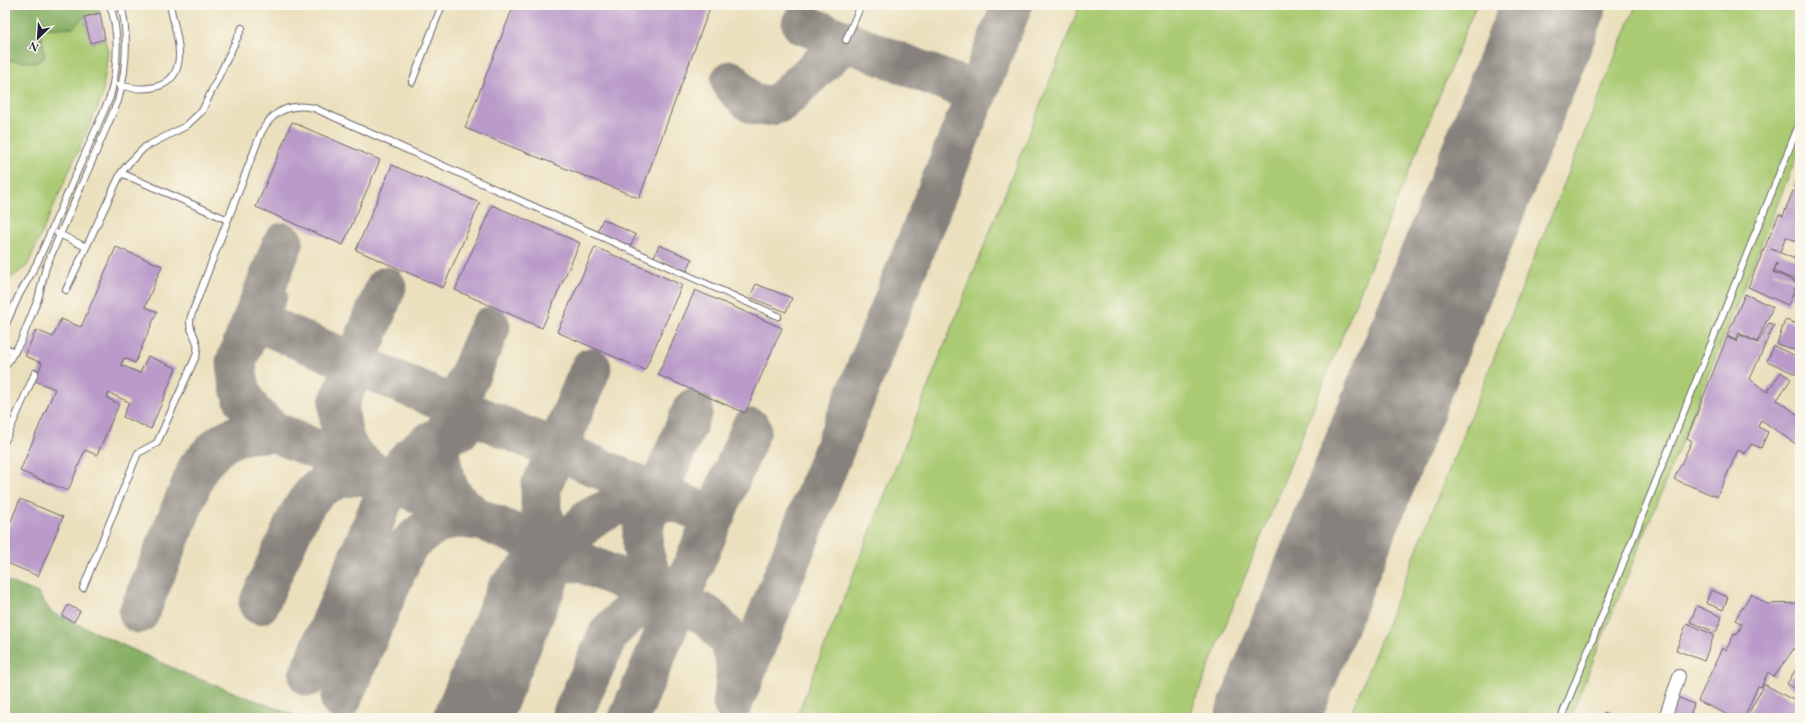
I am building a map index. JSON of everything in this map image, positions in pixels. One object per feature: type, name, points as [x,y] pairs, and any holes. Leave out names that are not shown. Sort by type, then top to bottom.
[{"type":"street","points":[[1665,718],[1679,676]]},
{"type":"lane","points":[[5,326],[19,295],[35,269],[110,97],[116,69],[117,40],[110,5]]},
{"type":"lane","points":[[5,367],[15,352],[37,304],[44,271],[118,101],[122,86],[125,54],[124,22],[121,5]]},
{"type":"lane","points":[[114,83],[122,86],[154,89],[166,83],[175,72],[178,65],[179,51],[170,5]]},
{"type":"lane","points":[[412,82],[442,5]]},
{"type":"lane","points":[[846,40],[861,5]]},
{"type":"lane","points":[[66,290],[122,173],[128,164],[145,147],[186,126],[202,111],[242,28]]},
{"type":"lane","points":[[83,588],[138,453],[157,443],[196,356],[198,346],[190,327],[190,321],[265,125],[270,118],[286,108],[304,106],[314,108],[778,316]]},
{"type":"lane","points":[[1561,718],[1800,122]]},
{"type":"lane","points":[[122,173],[228,220]]},
{"type":"lane","points":[[52,231],[86,247]]},
{"type":"lane","points":[[5,348],[15,352]]},
{"type":"lane","points":[[5,441],[35,373]]},
{"type":"green space","points":[[5,5],[98,5],[100,13],[84,17],[73,28],[40,28],[45,57],[36,63],[5,60]]},
{"type":"green space","points":[[1080,5],[1476,5],[1188,718],[796,718]]},
{"type":"green space","points":[[1636,5],[1800,5],[1800,148],[1570,718],[1349,718]]},
{"type":"green space","points":[[84,17],[91,43],[105,39],[108,53],[102,97],[27,266],[5,282],[5,60],[45,57],[40,28],[73,28]]},
{"type":"green space","points":[[5,580],[38,593],[51,612],[186,674],[302,718],[5,718]]},
{"type":"building","points":[[514,5],[711,5],[639,198],[465,128]]},
{"type":"building","points":[[100,13],[105,39],[91,43],[84,17]]},
{"type":"building","points":[[292,122],[380,160],[343,245],[256,207]]},
{"type":"building","points":[[392,165],[480,203],[443,288],[356,250]]},
{"type":"building","points":[[1800,171],[1800,189],[1794,187]]},
{"type":"building","points":[[1793,191],[1800,193],[1799,242],[1786,237],[1780,252],[1771,249],[1800,261],[1800,282],[1774,271],[1777,263],[1773,272],[1798,283],[1788,305],[1748,287],[1779,214],[1783,216]]},
{"type":"building","points":[[492,205],[580,243],[542,328],[455,290]]},
{"type":"building","points":[[603,219],[636,235],[630,247],[597,232]]},
{"type":"building","points":[[659,245],[692,259],[687,271],[654,257]]},
{"type":"building","points":[[1799,246],[1800,247],[1800,260],[1794,257]]},
{"type":"building","points":[[116,247],[162,266],[145,307],[157,312],[135,363],[124,358],[121,365],[140,373],[148,356],[176,368],[151,429],[123,417],[129,402],[109,393],[107,398],[119,404],[97,455],[85,450],[68,491],[20,471],[55,389],[35,381],[42,363],[25,356],[36,330],[53,337],[61,319],[81,327]]},
{"type":"building","points":[[595,247],[682,285],[645,370],[557,332]]},
{"type":"building","points":[[756,284],[792,298],[786,312],[750,297]]},
{"type":"building","points":[[695,290],[782,328],[745,413],[658,375]]},
{"type":"building","points":[[1745,294],[1773,307],[1757,342],[1739,333],[1736,340],[1727,336]]},
{"type":"building","points":[[1785,320],[1800,325],[1800,352],[1777,344]]},
{"type":"building","points":[[1769,323],[1774,325],[1750,379],[1767,392],[1781,372],[1791,379],[1777,400],[1800,416],[1800,447],[1761,420],[1758,427],[1768,432],[1761,448],[1751,444],[1745,454],[1738,450],[1717,497],[1674,479],[1692,441],[1687,438],[1727,337],[1737,342],[1740,335],[1758,343]]},
{"type":"building","points":[[1774,346],[1800,358],[1800,376],[1767,361]]},
{"type":"building","points":[[20,499],[63,517],[38,576],[5,562],[5,536]]},
{"type":"building","points":[[1711,590],[1728,597],[1723,610],[1706,603]]},
{"type":"building","points":[[1751,594],[1767,604],[1800,603],[1800,640],[1774,677],[1768,672],[1761,687],[1758,686],[1744,718],[1735,718],[1698,701],[1722,648],[1726,650],[1734,634],[1737,635],[1742,624],[1735,620]]},
{"type":"building","points":[[68,605],[80,611],[74,622],[62,616]]},
{"type":"building","points":[[1697,606],[1722,617],[1716,632],[1690,622]]},
{"type":"building","points":[[1687,623],[1714,635],[1704,661],[1676,650]]},
{"type":"building","points":[[1796,669],[1800,672],[1800,692],[1787,684]]},
{"type":"building","points":[[1764,684],[1793,700],[1796,695],[1800,697],[1800,711],[1796,718],[1746,718]]},
{"type":"building","points":[[1677,697],[1694,704],[1689,718],[1669,718]]},
{"type":"building","points":[[1604,712],[1621,718],[1602,718]]},
{"type":"taxiway","points":[[738,690],[1012,5]]},
{"type":"taxiway","points":[[802,24],[977,93]]},
{"type":"taxiway","points":[[731,81],[741,94],[752,103],[765,106],[781,102],[846,40]]},
{"type":"taxiway","points":[[283,243],[236,362],[239,385],[242,394],[246,403],[257,417],[275,432],[706,615],[725,635],[734,654],[736,675],[733,703]]},
{"type":"taxiway","points":[[259,604],[295,524],[310,498],[320,488],[331,481],[344,477],[360,475],[380,476],[359,462],[347,447],[341,428],[339,403],[386,287]]},
{"type":"taxiway","points":[[267,295],[254,320],[678,502]]},
{"type":"taxiway","points":[[341,700],[406,548],[423,532],[443,521],[459,518],[483,521],[463,507],[450,492],[443,473],[439,448],[490,327]]},
{"type":"taxiway","points":[[453,718],[507,590],[524,573],[540,565],[555,562],[581,562],[561,549],[549,532],[541,511],[541,487],[591,368]]},
{"type":"taxiway","points":[[571,718],[609,633],[628,614],[651,604],[678,603],[669,596],[654,579],[645,559],[643,537],[647,514],[693,409]]},
{"type":"taxiway","points":[[629,718],[751,429]]},
{"type":"taxiway","points":[[309,676],[391,481],[412,455],[420,449],[438,438],[460,430]]},
{"type":"taxiway","points":[[139,613],[198,468],[215,449],[231,438],[250,433],[275,432]]},
{"type":"taxiway","points":[[491,718],[561,549],[589,519],[615,506],[654,500],[678,502],[715,517]]},
{"type":"runway","points":[[1267,718],[1554,5]]}]
